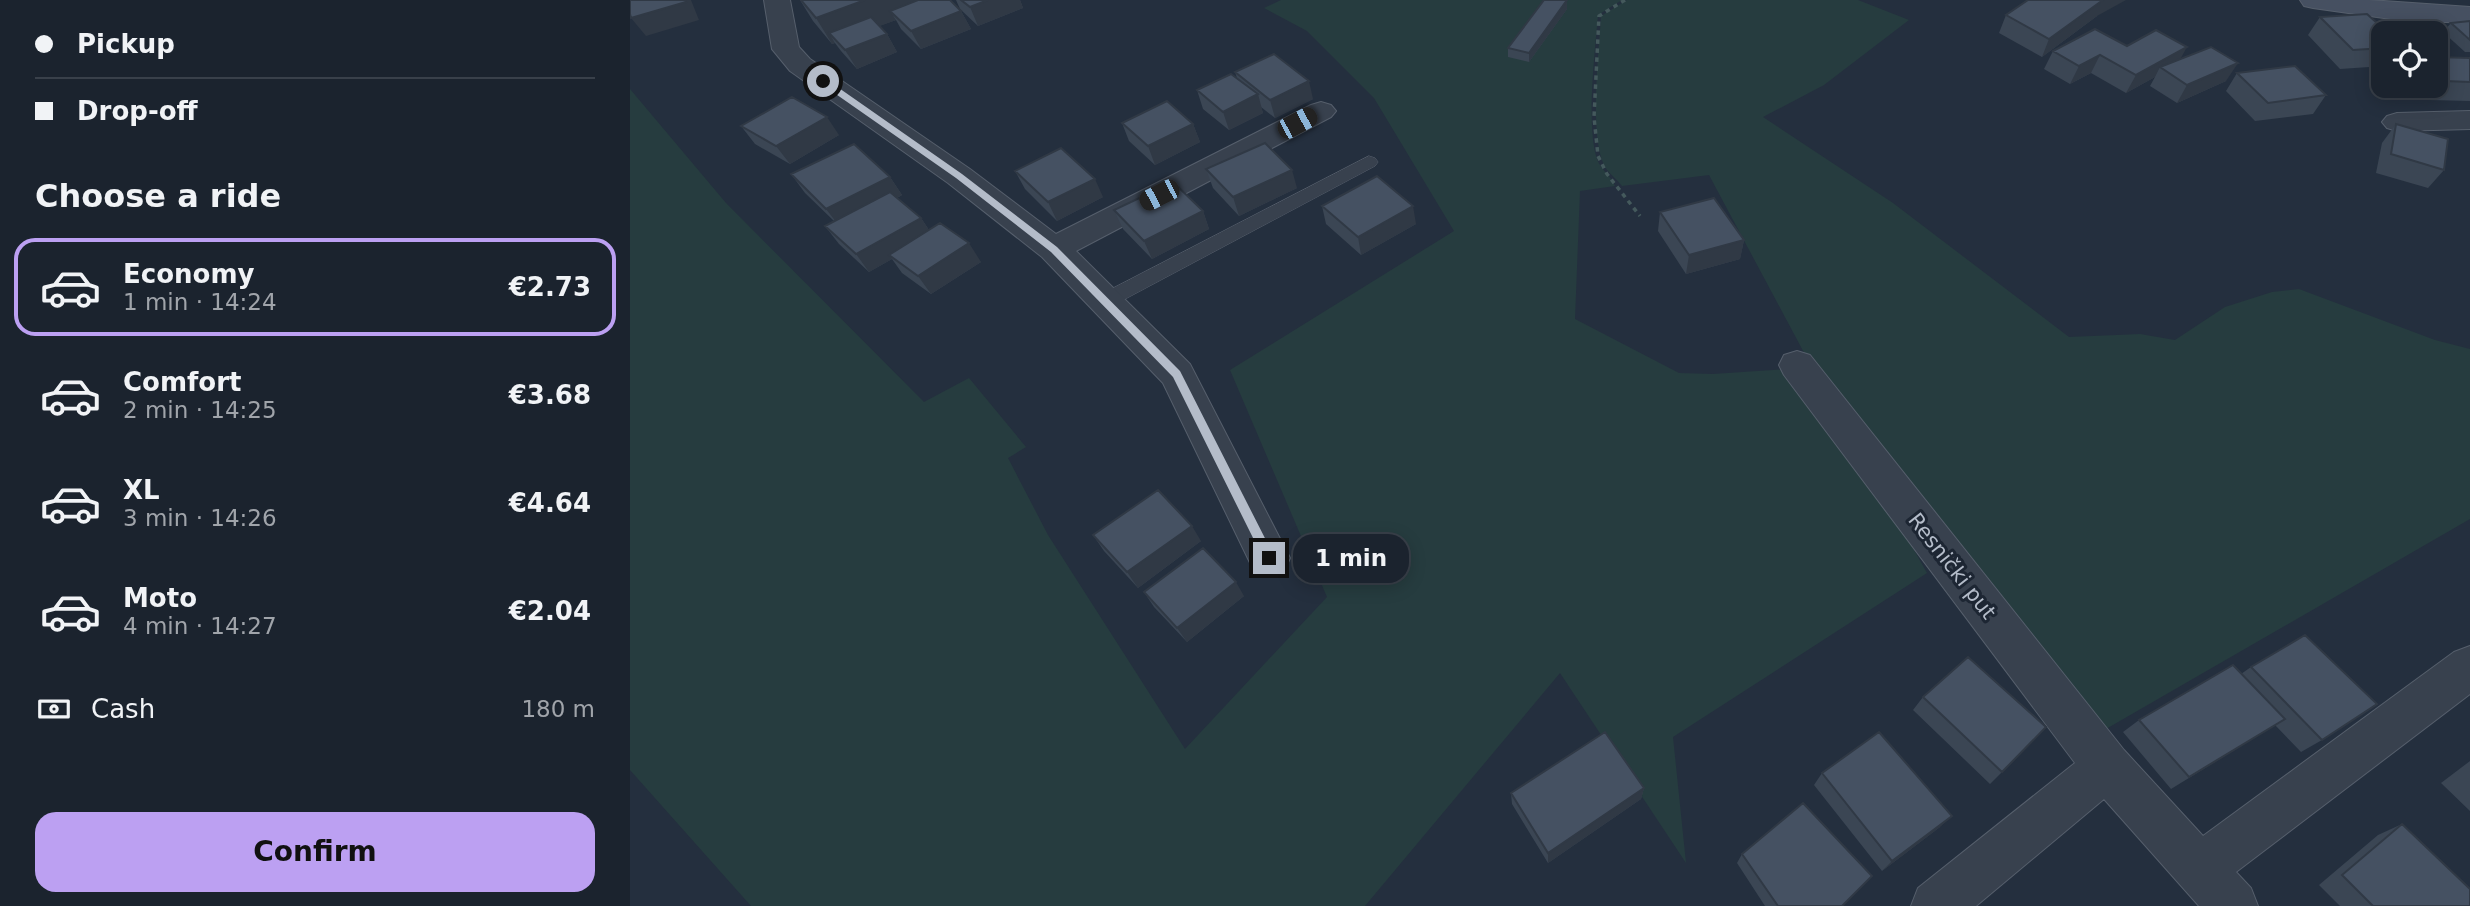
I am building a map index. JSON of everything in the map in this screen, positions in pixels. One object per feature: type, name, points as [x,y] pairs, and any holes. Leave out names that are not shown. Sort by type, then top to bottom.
[{"type":"street","points":[[777,0],[786,49],[800,65],[959,176],[1054,249],[1177,374],[1269,558]]},
{"type":"street","points":[[2313,0],[2398,12],[2470,15]]},
{"type":"street","points":[[1054,249],[1321,111]]},
{"type":"street","points":[[2397,121],[2470,120]]},
{"type":"street","name":"Resnički put","points":[[1797,365],[2107,767],[2233,906]]},
{"type":"street","points":[[2200,869],[2470,667]]},
{"type":"street","points":[[1936,906],[2107,767]]},
{"type":"lane","points":[[1105,301],[1368,162]]},
{"type":"path","points":[[1625,0],[1599,16],[1595,87],[1597,150],[1603,168],[1640,216]]},
{"type":"green space","points":[[1281,0],[1622,0],[1598,15],[1592,88],[1592,128],[1597,159],[1615,186],[1580,191],[1575,319],[1679,373],[1713,374],[1789,369],[1895,516],[1927,573],[1673,737],[1686,863],[1560,673],[1365,906],[751,906],[630,770],[630,89],[726,203],[924,402],[969,378],[1026,447],[1008,458],[1048,535],[1185,749],[1327,597],[1230,370],[1454,231],[1374,98],[1307,31],[1264,8]]},
{"type":"green space","points":[[1627,0],[1858,0],[1909,20],[1824,85],[1763,117],[1893,203],[2069,337],[2140,334],[2175,340],[2225,307],[2272,292],[2299,289],[2435,340],[2470,349],[2470,519],[2099,733],[1809,362],[1709,175],[1622,186],[1605,168],[1599,151],[1596,114],[1601,16]]},
{"type":"building","points":[[630,0],[685,0],[686,2],[631,18]]},
{"type":"building","points":[[801,0],[865,0],[816,18]]},
{"type":"building","points":[[918,0],[950,0],[961,11],[911,31],[890,11]]},
{"type":"building","points":[[961,0],[988,0],[970,7]]},
{"type":"building","points":[[1544,0],[1567,0],[1529,53],[1508,48]]},
{"type":"building","points":[[2028,0],[2103,0],[2049,39],[2006,15]]},
{"type":"building","points":[[2367,14],[2375,21],[2371,21],[2371,49],[2353,50],[2320,17]]},
{"type":"building","points":[[871,17],[887,34],[845,50],[829,33]]},
{"type":"building","points":[[2470,21],[2470,40],[2451,23]]},
{"type":"building","points":[[2095,29],[2127,46],[2156,30],[2187,47],[2136,75],[2100,55],[2079,66],[2053,51]]},
{"type":"building","points":[[2211,47],[2238,63],[2187,85],[2160,67]]},
{"type":"building","points":[[1274,54],[1309,81],[1270,100],[1235,72]]},
{"type":"building","points":[[2448,57],[2470,58],[2470,82],[2448,81]]},
{"type":"building","points":[[2295,66],[2326,95],[2268,103],[2237,73]]},
{"type":"building","points":[[1231,74],[1258,94],[1223,112],[1197,90]]},
{"type":"building","points":[[792,97],[827,117],[776,146],[741,126]]},
{"type":"building","points":[[1167,101],[1193,124],[1148,146],[1122,123]]},
{"type":"building","points":[[2396,124],[2448,139],[2444,170],[2391,154]]},
{"type":"building","points":[[1265,143],[1292,170],[1233,197],[1206,169]]},
{"type":"building","points":[[854,144],[890,177],[826,209],[791,174]]},
{"type":"building","points":[[1061,148],[1095,179],[1048,202],[1015,171]]},
{"type":"building","points":[[1377,176],[1413,206],[1358,237],[1322,206]]},
{"type":"building","points":[[1173,182],[1203,211],[1144,241],[1114,210]]},
{"type":"building","points":[[890,192],[921,218],[856,254],[825,226]]},
{"type":"building","points":[[1714,198],[1744,240],[1689,255],[1660,212]]},
{"type":"building","points":[[940,223],[969,243],[918,276],[889,255]]},
{"type":"building","points":[[1158,490],[1192,526],[1127,572],[1093,535]]},
{"type":"building","points":[[1203,548],[1236,582],[1177,628],[1144,592]]},
{"type":"building","points":[[2305,635],[2377,704],[2322,740],[2251,667]]},
{"type":"building","points":[[1968,657],[2046,727],[2002,772],[1923,697]]},
{"type":"building","points":[[2233,665],[2285,719],[2189,777],[2139,720]]},
{"type":"building","points":[[1605,732],[1644,788],[1548,853],[1511,793]]},
{"type":"building","points":[[1879,732],[1952,816],[1892,861],[1822,773]]},
{"type":"building","points":[[1803,803],[1872,876],[1842,906],[1778,906],[1742,854]]},
{"type":"building","points":[[2402,824],[2470,889],[2470,906],[2373,906],[2342,875]]},
{"type":"route","points":[[823,81],[959,176],[1054,249],[1177,374],[1269,558]]}]
